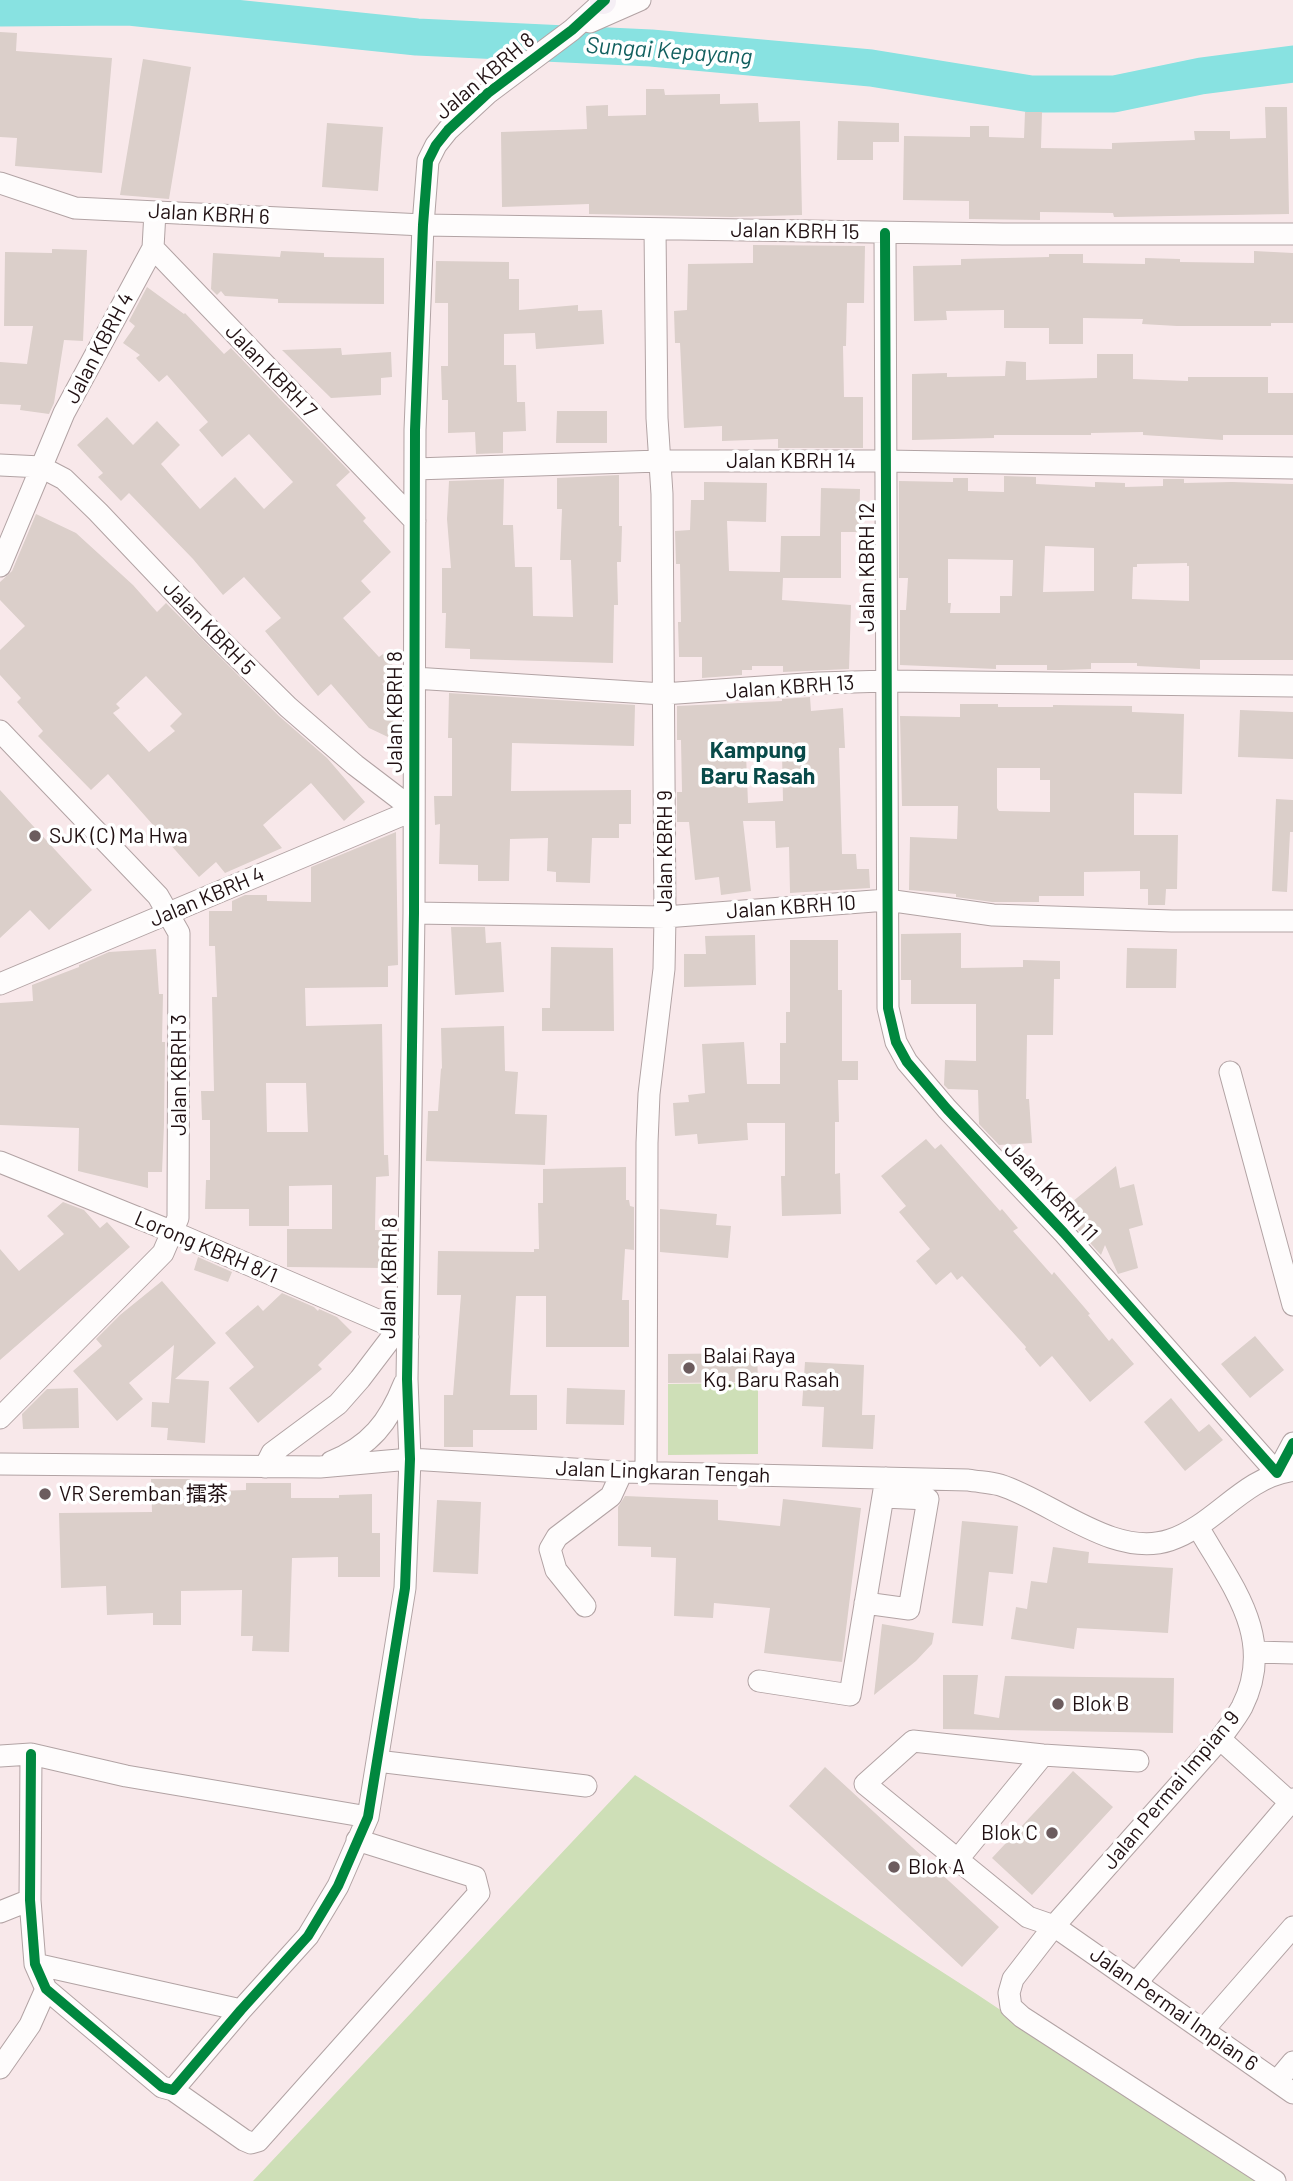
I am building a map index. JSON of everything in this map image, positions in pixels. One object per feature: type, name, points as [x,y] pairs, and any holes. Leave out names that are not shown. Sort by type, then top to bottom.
[{"type":"street","points":[[572,30],[604,0]]},
{"type":"street","points":[[572,30],[640,0]]},
{"type":"street","name":"Jalan KBRH 8","points":[[173,2090],[308,1936],[338,1886],[368,1818],[405,1588],[410,1459],[403,1333],[414,913],[415,469],[423,225],[428,161],[448,130],[488,93],[572,30]]},
{"type":"street","name":"Jalan KBRH 6","points":[[0,183],[75,208],[423,225]]},
{"type":"street","points":[[153,248],[155,212]]},
{"type":"street","name":"Jalan KBRH 15","points":[[423,225],[885,233],[1290,231]]},
{"type":"street","name":"Jalan KBRH 9","points":[[646,1473],[649,1094],[664,970],[665,917],[655,229]]},
{"type":"street","name":"Jalan KBRH 12","points":[[885,233],[887,900]]},
{"type":"street","name":"Jalan KBRH 4","points":[[0,566],[64,413],[153,248]]},
{"type":"street","name":"Jalan KBRH 7","points":[[153,248],[415,521]]},
{"type":"street","name":"Jalan KBRH 14","points":[[415,469],[660,461],[886,461],[1293,468]]},
{"type":"street","name":"Jalan KBRH 5","points":[[0,465],[41,467],[64,479],[288,707],[355,765],[414,810]]},
{"type":"street","name":"Jalan KBRH 13","points":[[414,678],[663,694],[887,681],[1293,686]]},
{"type":"street","name":"Jalan KBRH 3","points":[[0,731],[158,896],[179,933],[178,1219],[163,1253],[0,1418]]},
{"type":"street","name":"Jalan KBRH 4","points":[[0,984],[414,810]]},
{"type":"street","name":"Jalan KBRH 10","points":[[414,913],[665,917],[887,900],[993,915],[1172,921],[1293,921]]},
{"type":"street","name":"Jalan KBRH 11","points":[[887,900],[888,1008],[896,1042],[907,1062],[1285,1472]]},
{"type":"street","points":[[1230,1072],[1293,1305]]},
{"type":"street","name":"Lorong KBRH 8/1","points":[[0,1162],[173,1232],[403,1333]]},
{"type":"street","points":[[265,1467],[272,1453],[338,1404],[403,1333]]},
{"type":"street","points":[[320,1467],[350,1454],[375,1434],[394,1409],[407,1379]]},
{"type":"street","points":[[1285,1472],[1293,1443]]},
{"type":"street","name":"Jalan Lingkaran Tengah","points":[[0,1464],[320,1467],[410,1459],[885,1487],[968,1480],[999,1485],[1090,1530],[1140,1544],[1166,1542],[1198,1527],[1249,1488],[1285,1472]]},
{"type":"street","points":[[585,1605],[556,1570],[550,1549],[557,1537],[611,1496],[622,1472]]},
{"type":"street","points":[[759,1681],[850,1695],[865,1604],[885,1487],[928,1499],[909,1609],[865,1604]]},
{"type":"street","name":"Jalan Permai Impian 9","points":[[1198,1527],[1243,1605],[1253,1632],[1253,1672],[1242,1706],[1220,1739],[1054,1926],[1013,1979],[1009,1993],[1011,2007],[1022,2017],[1275,2181]]},
{"type":"street","points":[[1255,1652],[1293,1653]]},
{"type":"street","points":[[1137,1982],[1292,1802],[1220,1739]]},
{"type":"street","name":"Jalan Permai Impian 6","points":[[1043,1755],[913,1741],[865,1784],[1028,1917],[1054,1926],[1285,2087]]},
{"type":"street","points":[[31,1754],[30,1900],[34,1964],[46,1989],[162,2087],[173,2090],[251,2143],[258,2141],[479,1893],[475,1877],[357,1840]]},
{"type":"street","points":[[0,1756],[31,1754],[126,1776],[368,1818]]},
{"type":"street","points":[[958,1859],[1043,1755],[1138,1760]]},
{"type":"street","points":[[377,1761],[586,1786]]},
{"type":"street","points":[[0,1912],[30,1900]]},
{"type":"street","points":[[1204,2029],[1293,1927]]},
{"type":"street","points":[[34,1964],[241,2010]]},
{"type":"street","points":[[0,2068],[30,2025],[46,1989]]},
{"type":"street","points":[[1285,2087],[1293,2062]]},
{"type":"green space","points":[[758,1383],[758,1454],[668,1455],[668,1384]]},
{"type":"green space","points":[[635,1775],[975,1993],[1257,2181],[253,2181]]},
{"type":"building","points":[[0,32],[17,33],[16,51],[112,58],[102,173],[15,166],[17,138],[0,137]]},
{"type":"building","points":[[143,59],[191,67],[169,199],[120,195]]},
{"type":"building","points":[[646,89],[664,89],[665,95],[720,94],[720,104],[758,103],[759,122],[800,121],[802,215],[731,217],[589,214],[589,204],[502,207],[501,132],[587,129],[586,106],[608,105],[608,116],[646,115]]},
{"type":"building","points":[[1265,107],[1287,107],[1289,214],[1114,217],[1113,213],[1040,212],[1040,220],[969,219],[969,201],[903,200],[904,136],[970,137],[970,126],[989,126],[989,137],[1024,138],[1025,112],[1042,112],[1041,148],[1112,149],[1112,143],[1195,140],[1194,131],[1230,131],[1230,139],[1266,138]]},
{"type":"building","points":[[838,121],[899,123],[899,142],[873,142],[873,160],[837,160]]},
{"type":"building","points":[[327,123],[383,127],[378,191],[322,187]]},
{"type":"building","points":[[753,245],[865,246],[864,303],[847,303],[846,346],[843,346],[844,397],[863,397],[863,448],[778,448],[778,439],[722,441],[722,426],[684,428],[680,343],[675,343],[674,311],[687,310],[688,264],[753,263]]},
{"type":"building","points":[[52,249],[87,250],[83,341],[64,340],[54,403],[49,414],[20,410],[21,405],[0,404],[0,362],[27,364],[33,326],[4,326],[5,252],[52,253]]},
{"type":"building","points":[[281,251],[324,253],[324,257],[384,258],[384,304],[278,303],[278,299],[225,296],[221,291],[217,295],[211,289],[213,253],[280,257]]},
{"type":"building","points":[[1254,251],[1293,253],[1293,323],[1271,323],[1271,326],[1177,326],[1142,324],[1143,319],[1083,318],[1083,344],[1049,344],[1049,328],[1004,328],[1004,310],[946,311],[947,320],[914,321],[913,266],[961,265],[961,259],[1049,257],[1049,254],[1083,254],[1083,263],[1145,264],[1145,258],[1180,259],[1180,262],[1254,263]]},
{"type":"building","points":[[436,261],[509,262],[509,279],[519,279],[519,310],[578,305],[578,311],[602,310],[604,344],[536,349],[535,333],[504,334],[504,365],[516,365],[517,402],[525,402],[526,431],[503,432],[503,453],[476,454],[475,432],[448,433],[448,400],[442,400],[441,366],[448,366],[448,303],[435,303]]},
{"type":"building","points":[[147,287],[185,313],[224,354],[231,348],[350,472],[336,485],[366,518],[363,521],[391,552],[361,581],[371,592],[343,618],[379,657],[383,654],[398,671],[382,684],[399,703],[388,737],[369,728],[331,684],[318,696],[265,631],[281,618],[244,577],[223,595],[193,559],[129,493],[121,501],[98,477],[103,473],[77,445],[107,417],[133,445],[157,421],[180,445],[161,464],[200,509],[235,477],[264,509],[293,482],[249,434],[222,457],[199,430],[208,422],[167,375],[159,382],[136,358],[140,355],[123,343],[135,326],[129,321]]},
{"type":"building","points":[[341,348],[342,355],[391,352],[392,377],[381,378],[381,395],[331,398],[282,350]]},
{"type":"building","points":[[1097,354],[1133,354],[1133,379],[1188,381],[1188,377],[1268,377],[1268,393],[1293,393],[1293,435],[1223,435],[1223,440],[1143,435],[1143,432],[994,435],[994,438],[912,440],[912,374],[947,373],[947,377],[1005,376],[1006,361],[1026,362],[1026,380],[1097,378]]},
{"type":"building","points":[[557,411],[607,411],[607,443],[556,443]]},
{"type":"building","points":[[619,475],[621,562],[617,562],[618,605],[614,605],[613,663],[470,659],[470,649],[445,648],[446,613],[442,613],[442,568],[451,568],[447,519],[449,481],[504,479],[503,525],[513,525],[515,567],[532,567],[533,616],[573,617],[571,560],[560,560],[562,509],[557,509],[557,478]]},
{"type":"building","points":[[1004,476],[1036,477],[1036,484],[1095,487],[1095,482],[1125,483],[1125,487],[1163,486],[1163,479],[1184,479],[1184,483],[1293,484],[1293,660],[1200,660],[1200,669],[1137,666],[1137,663],[1091,663],[1091,669],[1062,670],[1047,670],[1047,665],[996,665],[996,669],[900,665],[900,610],[906,610],[908,578],[899,578],[899,481],[953,482],[953,478],[968,478],[968,491],[1004,492]],"holes":[[[1045,546],[1094,548],[1094,591],[1043,592]],[[948,559],[1013,560],[1012,596],[1000,596],[1000,613],[950,613],[951,603],[948,603]],[[1187,563],[1189,601],[1132,599],[1133,567],[1137,567],[1137,564]]]},
{"type":"building","points":[[704,482],[767,483],[766,522],[727,521],[729,571],[780,572],[781,536],[820,536],[821,488],[860,489],[859,532],[841,532],[841,578],[783,578],[782,600],[851,605],[849,669],[783,672],[783,666],[752,666],[752,670],[742,670],[742,675],[702,678],[702,657],[679,657],[680,564],[676,564],[675,531],[690,530],[691,500],[704,500]]},
{"type":"building","points":[[36,514],[76,533],[133,585],[157,612],[166,603],[279,716],[327,758],[365,802],[344,821],[311,783],[263,825],[282,848],[225,873],[216,862],[199,877],[108,774],[91,790],[38,736],[43,731],[17,702],[21,698],[0,675],[0,650],[25,626],[0,600],[0,582],[12,571]],"holes":[[[146,676],[182,714],[170,726],[175,731],[149,752],[113,713],[120,708],[116,704]]]},
{"type":"building","points":[[449,693],[635,705],[634,746],[512,743],[511,791],[631,790],[631,824],[619,824],[619,838],[592,838],[590,883],[556,882],[556,872],[547,871],[548,838],[510,839],[509,881],[478,881],[478,865],[439,864],[440,824],[435,825],[434,796],[452,796],[452,738],[448,738]]},
{"type":"building","points":[[810,697],[811,711],[843,708],[845,748],[839,748],[842,854],[856,854],[857,869],[869,869],[870,888],[790,893],[789,847],[776,848],[775,821],[743,821],[751,891],[721,895],[719,877],[695,880],[689,822],[677,822],[677,792],[682,792],[677,706]],"holes":[[[782,752],[783,801],[748,803],[746,754]]]},
{"type":"building","points":[[960,704],[998,704],[998,707],[1132,706],[1132,712],[1184,714],[1182,794],[1134,793],[1134,835],[1178,835],[1177,889],[1166,889],[1165,905],[1148,905],[1148,889],[1140,889],[1140,871],[1084,872],[1084,896],[1039,896],[1039,902],[992,902],[956,897],[956,894],[909,890],[910,837],[957,839],[958,806],[902,806],[900,716],[960,717]],"holes":[[[997,768],[1040,768],[1040,780],[1050,780],[1050,812],[999,811]]]},
{"type":"building","points":[[1240,710],[1293,712],[1293,759],[1238,757]]},
{"type":"building","points":[[0,790],[92,890],[49,930],[30,910],[0,938]]},
{"type":"building","points":[[1276,799],[1293,800],[1287,892],[1272,891]]},
{"type":"building","points":[[396,832],[398,965],[388,966],[388,987],[305,988],[306,1026],[382,1024],[384,1155],[388,1155],[389,1176],[376,1177],[375,1230],[384,1230],[384,1268],[287,1267],[287,1229],[332,1229],[332,1185],[289,1186],[289,1226],[249,1226],[249,1209],[205,1209],[206,1180],[210,1180],[210,1120],[202,1120],[201,1091],[214,1091],[212,997],[217,997],[215,946],[209,946],[209,911],[232,911],[232,901],[245,895],[267,895],[267,901],[311,902],[311,867]],"holes":[[[266,1083],[306,1083],[308,1132],[267,1132]]]},
{"type":"building","points":[[451,927],[485,927],[486,943],[501,942],[504,992],[455,995]]},
{"type":"building","points":[[961,933],[961,968],[1023,967],[1023,960],[1060,961],[1060,979],[1054,979],[1053,1035],[1027,1035],[1026,1099],[1029,1099],[1032,1143],[999,1145],[979,1124],[978,1090],[948,1089],[944,1085],[945,1060],[976,1061],[976,1004],[911,1004],[911,980],[901,980],[901,934]]},
{"type":"building","points":[[755,935],[756,985],[684,987],[684,954],[706,954],[705,936]]},
{"type":"building","points":[[790,940],[838,940],[838,990],[842,990],[842,1061],[858,1061],[858,1080],[838,1080],[839,1122],[835,1122],[835,1174],[840,1173],[841,1214],[782,1216],[781,1176],[785,1176],[785,1123],[747,1123],[748,1140],[698,1144],[697,1134],[675,1136],[673,1103],[689,1102],[688,1095],[705,1093],[702,1044],[744,1042],[747,1084],[780,1084],[780,1043],[786,1043],[786,1012],[790,1012]]},
{"type":"building","points":[[551,947],[613,948],[614,1031],[542,1031],[542,1008],[550,1008]]},
{"type":"building","points":[[1127,948],[1177,949],[1176,988],[1126,988]]},
{"type":"building","points":[[156,949],[159,994],[163,994],[164,1125],[162,1172],[148,1172],[148,1188],[78,1171],[79,1128],[0,1125],[0,1003],[33,1001],[32,985],[109,952]]},
{"type":"building","points":[[504,1026],[505,1071],[518,1072],[515,1114],[547,1115],[545,1165],[426,1161],[428,1111],[438,1111],[442,1069],[441,1028]]},
{"type":"building","points":[[926,1139],[935,1149],[941,1144],[1000,1211],[1002,1209],[1018,1228],[1013,1231],[1052,1275],[1054,1272],[1109,1341],[1112,1338],[1134,1364],[1090,1402],[1052,1356],[1040,1367],[1026,1347],[962,1276],[957,1280],[951,1272],[936,1285],[916,1261],[930,1249],[899,1212],[906,1206],[881,1176]]},
{"type":"building","points":[[1116,1166],[1120,1188],[1134,1184],[1143,1225],[1129,1229],[1138,1268],[1118,1274],[1105,1245],[1101,1255],[1061,1211]]},
{"type":"building","points":[[626,1167],[626,1200],[634,1207],[634,1250],[625,1249],[622,1300],[629,1300],[629,1347],[546,1347],[546,1296],[516,1296],[510,1395],[537,1395],[537,1430],[473,1430],[473,1447],[444,1447],[444,1395],[453,1395],[461,1295],[437,1295],[438,1251],[534,1252],[534,1249],[539,1249],[538,1203],[543,1203],[543,1169]]},
{"type":"building","points":[[63,1202],[84,1210],[100,1228],[107,1222],[130,1247],[0,1360],[0,1249],[19,1271],[64,1234],[47,1216]]},
{"type":"building","points":[[660,1209],[717,1214],[716,1225],[731,1226],[728,1258],[660,1252]]},
{"type":"building","points":[[198,1257],[232,1272],[228,1282],[194,1270]]},
{"type":"building","points":[[162,1281],[216,1343],[175,1379],[209,1381],[205,1443],[167,1440],[168,1428],[151,1427],[152,1402],[169,1403],[174,1345],[129,1383],[143,1399],[117,1421],[73,1371],[102,1346],[96,1339],[120,1315]]},
{"type":"building","points":[[282,1293],[337,1317],[352,1332],[318,1365],[322,1369],[258,1423],[229,1388],[254,1367],[225,1333],[258,1305],[263,1311]]},
{"type":"building","points":[[1255,1336],[1284,1370],[1250,1398],[1221,1364]]},
{"type":"building","points":[[757,1353],[758,1382],[668,1383],[668,1354]]},
{"type":"building","points":[[805,1362],[864,1365],[862,1415],[875,1415],[873,1449],[822,1447],[824,1407],[802,1406]]},
{"type":"building","points":[[78,1388],[79,1428],[23,1429],[22,1414],[47,1389]]},
{"type":"building","points":[[567,1388],[625,1390],[624,1425],[566,1424]]},
{"type":"building","points":[[1171,1398],[1199,1432],[1209,1424],[1223,1440],[1185,1471],[1144,1422]]},
{"type":"building","points":[[151,1479],[190,1479],[190,1492],[246,1490],[246,1483],[291,1483],[291,1498],[339,1498],[339,1495],[372,1494],[372,1533],[380,1533],[380,1577],[338,1577],[338,1557],[292,1558],[289,1652],[252,1651],[253,1636],[241,1636],[242,1590],[181,1591],[181,1625],[153,1625],[153,1613],[107,1615],[106,1586],[61,1588],[59,1513],[152,1512]]},
{"type":"building","points":[[625,1496],[718,1500],[718,1520],[780,1526],[783,1499],[861,1508],[842,1662],[764,1653],[770,1608],[714,1603],[713,1618],[674,1616],[676,1558],[651,1557],[651,1547],[618,1546],[618,1507]]},
{"type":"building","points":[[437,1500],[481,1502],[478,1574],[433,1572]]},
{"type":"building","points":[[962,1521],[1018,1526],[1013,1574],[989,1572],[983,1626],[952,1623]]},
{"type":"building","points":[[1053,1547],[1089,1552],[1088,1563],[1173,1568],[1168,1633],[1077,1628],[1074,1649],[1011,1639],[1016,1607],[1027,1609],[1031,1581],[1047,1583]]},
{"type":"building","points":[[882,1624],[934,1633],[932,1644],[916,1661],[874,1695]]},
{"type":"building","name":"Blok B","points":[[943,1675],[978,1675],[974,1714],[999,1718],[1005,1676],[1174,1678],[1173,1733],[943,1729]]},
{"type":"building","name":"Blok A","points":[[825,1767],[999,1927],[962,1967],[789,1806]]},
{"type":"building","name":"Blok C","points":[[1073,1771],[1113,1807],[1032,1895],[992,1858]]},
{"type":"waterway","name":"Sungai Kepayang","points":[[0,8],[129,7],[417,37],[651,48],[871,68],[1031,94],[1114,94],[1201,76],[1293,64]]},
{"type":"cycle path","points":[[31,1754],[30,1900],[35,1964],[46,1989],[162,2087],[173,2090],[308,1936],[338,1886],[368,1817],[405,1588],[410,1459],[407,1379],[414,913],[415,430],[428,161],[448,130],[488,93],[572,30],[605,0]]},
{"type":"cycle path","points":[[885,233],[888,1008],[896,1042],[907,1062],[947,1109],[1064,1233],[1277,1473],[1293,1443]]},
{"type":"place","name":"SJK (C) Ma Hwa","points":[[35,836]]},
{"type":"place","name":"Balai Raya Kg. Baru Rasah","points":[[689,1368]]},
{"type":"place","name":"VR Seremban 擂茶","points":[[45,1494]]},
{"type":"place","name":"Blok B","points":[[1058,1704]]},
{"type":"place","name":"Blok C","points":[[1052,1833]]},
{"type":"place","name":"Blok A","points":[[894,1867]]},
{"type":"district","name":"Kampung Baru Rasah","points":[[758,763]]}]
